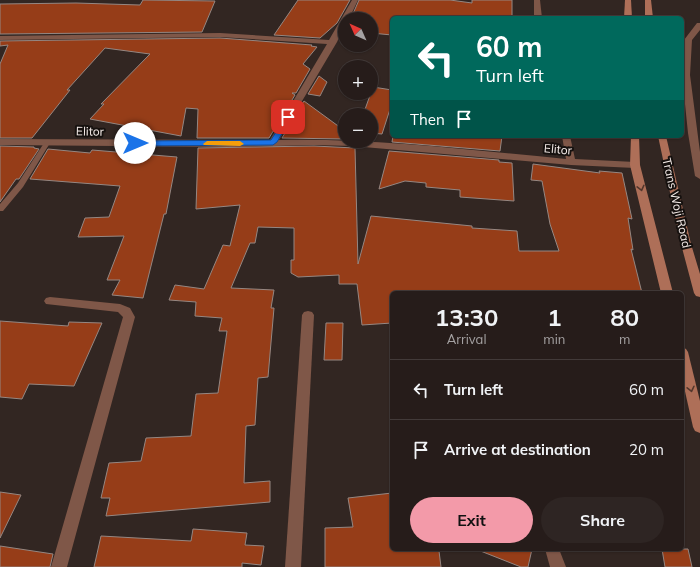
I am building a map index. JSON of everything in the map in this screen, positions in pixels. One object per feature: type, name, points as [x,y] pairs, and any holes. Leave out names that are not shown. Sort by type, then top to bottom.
[{"type":"main road","points":[[628,0],[628,16]]},
{"type":"main road","points":[[648,0],[649,16]]},
{"type":"main road","points":[[635,138],[635,165],[666,291]]},
{"type":"main road","name":"Trans Woji Road","points":[[662,138],[686,244],[700,293]]},
{"type":"main road","points":[[684,360],[700,427]]},
{"type":"street","points":[[349,12],[355,0]]},
{"type":"street","points":[[537,0],[538,16]]},
{"type":"street","points":[[699,28],[688,40],[686,75],[691,109],[692,133],[700,176]]},
{"type":"street","points":[[273,142],[338,32]]},
{"type":"street","points":[[0,38],[220,34],[333,42]]},
{"type":"street","points":[[691,109],[700,110]]},
{"type":"street","points":[[566,138],[571,162]]},
{"type":"street","name":"Elitor","points":[[0,142],[233,144],[273,142],[352,143],[571,162],[635,165]]},
{"type":"street","points":[[50,301],[120,308],[126,311],[129,317],[59,567]]},
{"type":"street","points":[[293,567],[308,315]]},
{"type":"street","points":[[553,551],[558,567]]},
{"type":"lane","points":[[0,210],[21,185],[47,142]]},
{"type":"building","points":[[143,0],[215,1],[202,32],[0,34],[0,4],[76,3],[140,5]]},
{"type":"building","points":[[298,0],[350,0],[343,12],[338,12],[337,23],[320,38],[274,35]]},
{"type":"building","points":[[359,0],[450,0],[472,3],[472,0],[512,0],[512,16],[390,16],[390,35],[378,34],[378,12],[354,12]]},
{"type":"building","points":[[220,38],[312,45],[311,46],[317,47],[303,64],[310,69],[296,93],[292,93],[295,95],[269,138],[197,138],[198,109],[186,108],[181,136],[90,119],[104,104],[101,104],[150,54],[105,48],[67,90],[70,90],[32,138],[0,138],[0,64],[8,45],[0,46],[0,41]]},
{"type":"building","points":[[319,76],[327,82],[320,96],[308,94]]},
{"type":"building","points":[[378,88],[390,90],[390,109],[382,134],[378,134],[378,108],[366,108],[368,100],[378,100]]},
{"type":"building","points":[[304,101],[338,126],[338,139],[282,138]]},
{"type":"building","points":[[393,138],[502,138],[500,151],[392,142]]},
{"type":"building","points":[[0,146],[34,147],[39,149],[19,179],[16,179],[0,202]]},
{"type":"building","points":[[314,146],[355,148],[358,264],[371,216],[472,226],[472,228],[517,231],[519,251],[559,251],[550,224],[542,181],[531,180],[533,164],[600,173],[599,171],[622,173],[632,219],[628,218],[633,250],[631,249],[642,291],[390,291],[390,323],[362,325],[357,284],[339,284],[339,275],[298,277],[291,273],[291,260],[294,260],[294,228],[258,227],[255,243],[250,243],[231,288],[274,290],[271,308],[274,308],[268,377],[258,378],[255,425],[246,426],[244,483],[270,481],[270,502],[106,516],[110,498],[101,498],[109,463],[141,461],[146,438],[191,436],[196,394],[218,393],[227,331],[219,331],[222,318],[195,316],[196,302],[169,300],[175,285],[204,289],[223,245],[230,246],[240,205],[196,209],[198,148]]},
{"type":"building","points":[[48,149],[90,153],[92,150],[177,157],[166,214],[164,214],[143,298],[112,295],[120,280],[107,280],[124,236],[78,237],[85,218],[109,217],[120,186],[30,179]]},
{"type":"building","points":[[389,151],[499,160],[499,162],[512,163],[514,201],[460,197],[460,190],[426,187],[426,183],[405,181],[379,189]]},
{"type":"building","points":[[0,321],[68,326],[69,322],[102,323],[74,386],[29,384],[22,399],[0,397]]},
{"type":"building","points":[[326,323],[343,323],[342,360],[324,360]]},
{"type":"building","points":[[0,492],[21,495],[0,538]]},
{"type":"building","points":[[390,493],[390,551],[439,551],[441,567],[325,567],[325,528],[353,527],[348,498]]},
{"type":"building","points":[[193,529],[247,533],[245,545],[264,546],[261,565],[242,563],[242,567],[94,567],[101,536],[191,541]]},
{"type":"building","points":[[0,546],[53,554],[50,567],[0,567]]},
{"type":"building","points":[[684,549],[688,549],[692,567],[665,567],[662,551],[684,551]]},
{"type":"building","points":[[481,551],[532,551],[528,567],[521,567]]},
{"type":"slow traffic","points":[[207,144],[240,144]]},
{"type":"route","points":[[135,143],[233,144],[273,142],[288,117]]}]
